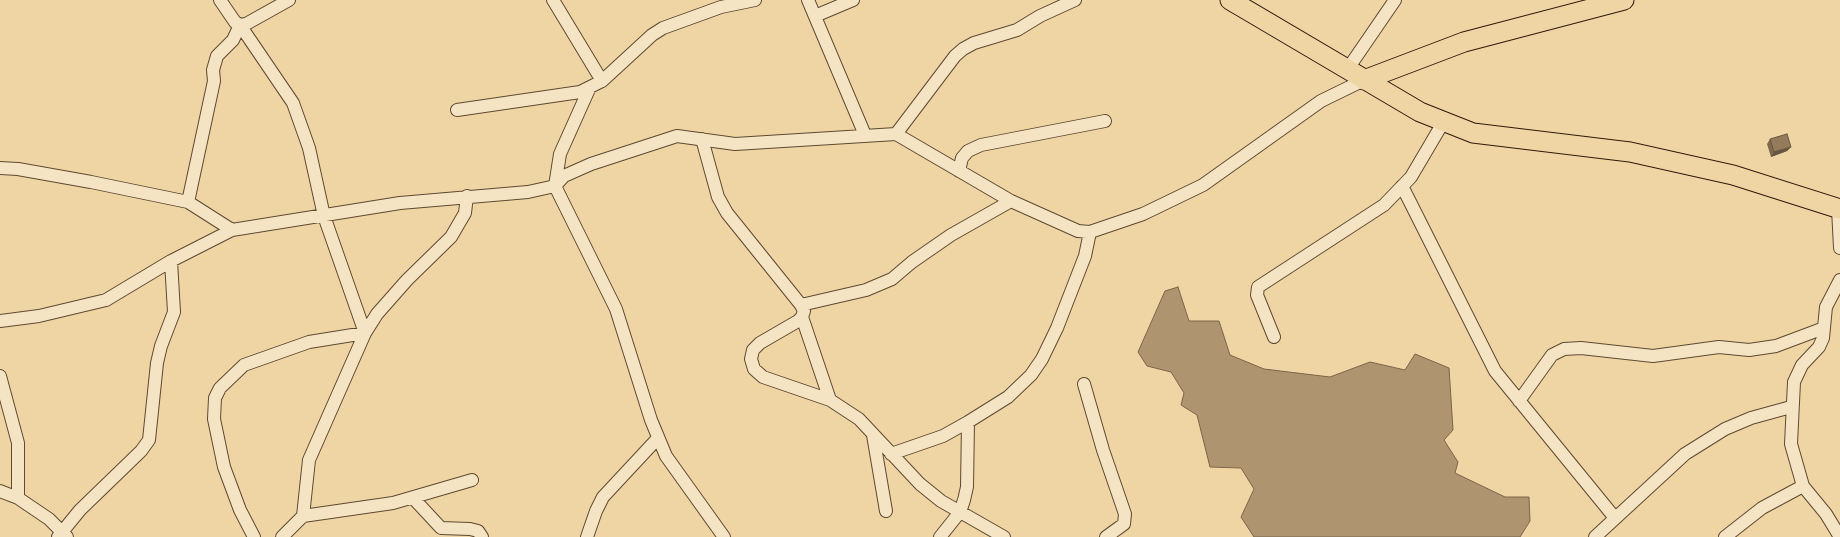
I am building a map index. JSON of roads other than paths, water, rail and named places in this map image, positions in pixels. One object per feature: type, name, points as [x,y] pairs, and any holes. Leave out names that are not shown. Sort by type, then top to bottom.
[{"type":"main road","points":[[1230,0],[1420,112],[1473,133],[1630,152],[1733,175],[1839,209]]},
{"type":"main road","points":[[1364,80],[1464,42],[1624,0]]},
{"type":"street","points":[[220,0],[235,22],[240,25],[293,103],[309,148],[324,216],[365,333]]},
{"type":"street","points":[[240,25],[246,24],[288,0]]},
{"type":"street","points":[[553,0],[596,84]]},
{"type":"street","points":[[457,110],[580,92],[596,84],[663,28],[722,7],[755,0]]},
{"type":"street","points":[[808,0],[865,135]]},
{"type":"street","points":[[815,16],[853,0]]},
{"type":"street","points":[[896,134],[955,56],[963,49],[974,43],[1017,30],[1040,16],[1075,0]]},
{"type":"street","points":[[1347,70],[1395,0]]},
{"type":"street","points":[[188,202],[214,81],[213,70],[218,56],[233,40],[240,25]]},
{"type":"street","points":[[0,322],[39,316],[106,300],[171,261],[232,230],[400,204],[467,196],[528,192],[555,186],[574,170],[667,138],[689,137],[735,144],[896,134],[1011,201],[1078,231],[1090,232],[1142,214],[1204,184],[1321,101],[1364,80]]},
{"type":"street","points":[[596,84],[560,154],[555,186],[616,309],[658,438],[676,472],[724,537]]},
{"type":"street","points":[[959,171],[962,158],[968,151],[981,144],[1105,121]]},
{"type":"street","points":[[1274,336],[1257,295],[1258,287],[1384,206],[1411,177],[1444,121]]},
{"type":"street","points":[[702,139],[718,197],[727,214],[802,311],[830,400]]},
{"type":"street","points":[[0,168],[18,169],[91,182],[188,202],[232,230]]},
{"type":"street","points":[[1402,186],[1494,370],[1615,518]]},
{"type":"street","points":[[282,537],[303,516],[309,460],[365,333],[377,314],[407,280],[451,237],[465,213],[467,196]]},
{"type":"street","points":[[1004,537],[960,512],[920,484],[859,419],[830,400],[763,377],[754,369],[751,359],[753,350],[760,343],[802,311],[866,290],[892,279],[912,262],[951,236],[1011,201]]},
{"type":"street","points":[[1839,209],[1840,248]]},
{"type":"street","points":[[891,454],[943,436],[1016,390],[1042,359],[1057,328],[1085,256],[1090,232]]},
{"type":"street","points":[[0,491],[18,498],[62,535],[80,510],[141,451],[149,440],[160,346],[174,312],[171,261]]},
{"type":"street","points":[[1840,280],[1826,307],[1824,328],[1819,347],[1802,365],[1794,382],[1791,407],[1791,444],[1803,486],[1826,514],[1840,537]]},
{"type":"street","points":[[1519,401],[1552,355],[1564,349],[1581,348],[1653,356],[1719,347],[1749,350],[1776,346],[1824,328]]},
{"type":"street","points":[[254,537],[240,510],[224,467],[214,419],[215,398],[220,388],[244,365],[309,342],[365,333]]},
{"type":"street","points":[[0,376],[18,443],[18,498]]},
{"type":"street","points":[[1084,384],[1103,450],[1125,514],[1124,524],[1106,537]]},
{"type":"street","points":[[1594,537],[1685,454],[1725,429],[1751,418],[1791,407]]},
{"type":"street","points":[[940,537],[960,512],[967,487],[968,422]]},
{"type":"street","points":[[874,435],[886,511]]},
{"type":"street","points":[[587,537],[603,497],[658,438]]},
{"type":"street","points":[[303,516],[350,511],[414,498],[472,480]]},
{"type":"street","points":[[1725,537],[1762,508],[1803,486]]},
{"type":"street","points":[[414,498],[441,528],[470,529],[478,531],[482,537]]}]
